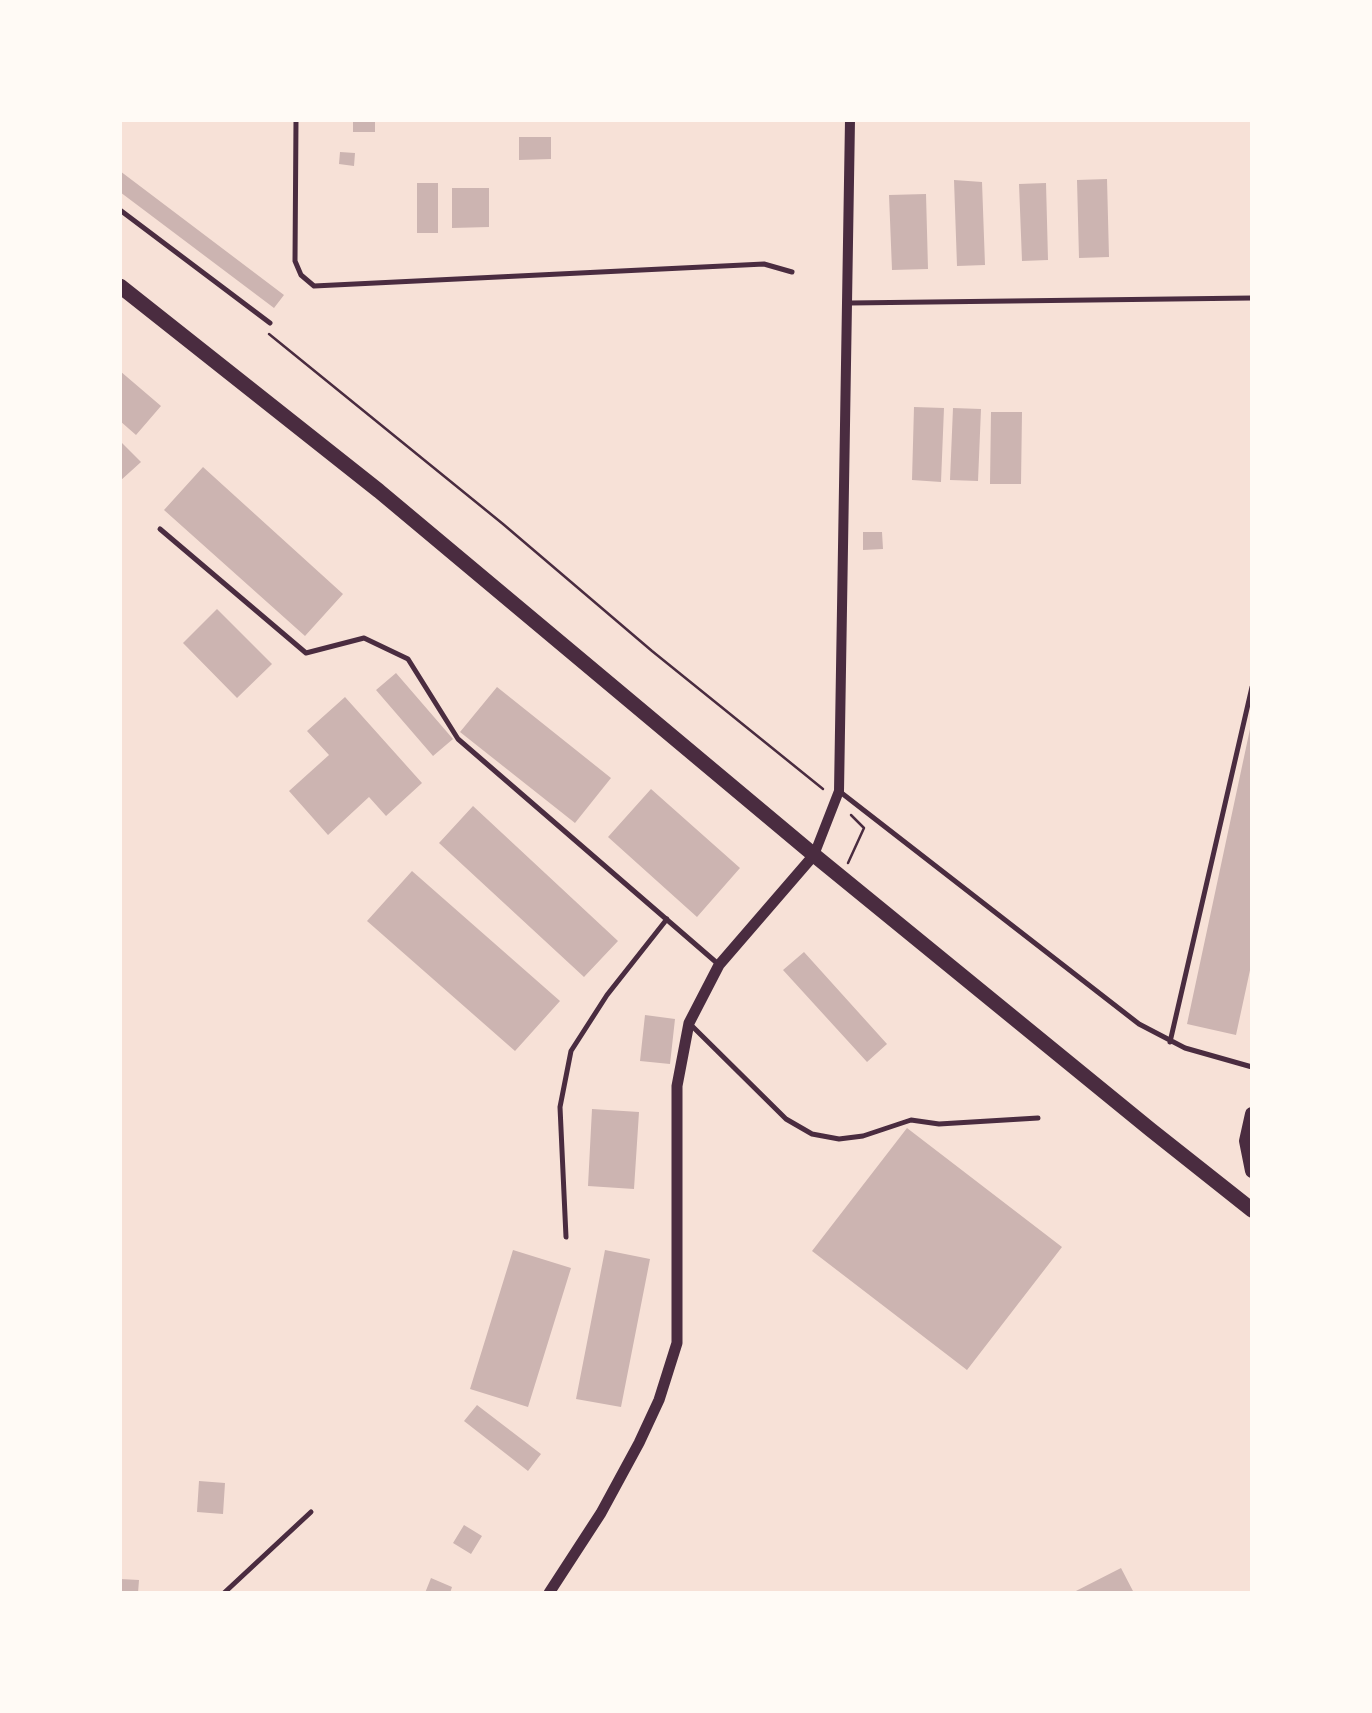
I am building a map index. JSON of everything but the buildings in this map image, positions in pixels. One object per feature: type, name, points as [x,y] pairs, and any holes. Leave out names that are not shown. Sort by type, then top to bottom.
[{"type":"highway","points":[[120,286],[379,492],[842,878],[1252,1210]]},
{"type":"main road","points":[[1252,1114],[1246,1141],[1252,1171]]},
{"type":"street","points":[[548,1593],[601,1512],[638,1444],[659,1400],[676,1343],[677,1086],[689,1023],[719,965],[814,854],[837,796],[850,120]]},
{"type":"lane","points":[[296,120],[295,260],[302,275],[314,286],[764,264],[792,272]]},
{"type":"lane","points":[[120,210],[270,322]]},
{"type":"lane","points":[[847,303],[1252,298]]},
{"type":"lane","points":[[160,529],[306,653],[364,638],[408,659],[458,740],[719,965]]},
{"type":"lane","points":[[1170,1042],[1252,687]]},
{"type":"lane","points":[[837,796],[1139,1024],[1170,1042],[1252,1068]]},
{"type":"lane","points":[[566,1237],[560,1107],[572,1051],[608,995],[667,918]]},
{"type":"lane","points":[[689,1023],[786,1118],[812,1134],[839,1139],[863,1136],[911,1120],[939,1124],[1038,1118]]},
{"type":"lane","points":[[224,1593],[311,1512]]},
{"type":"path","points":[[258,326],[652,651],[837,796],[864,828],[842,878]]}]
